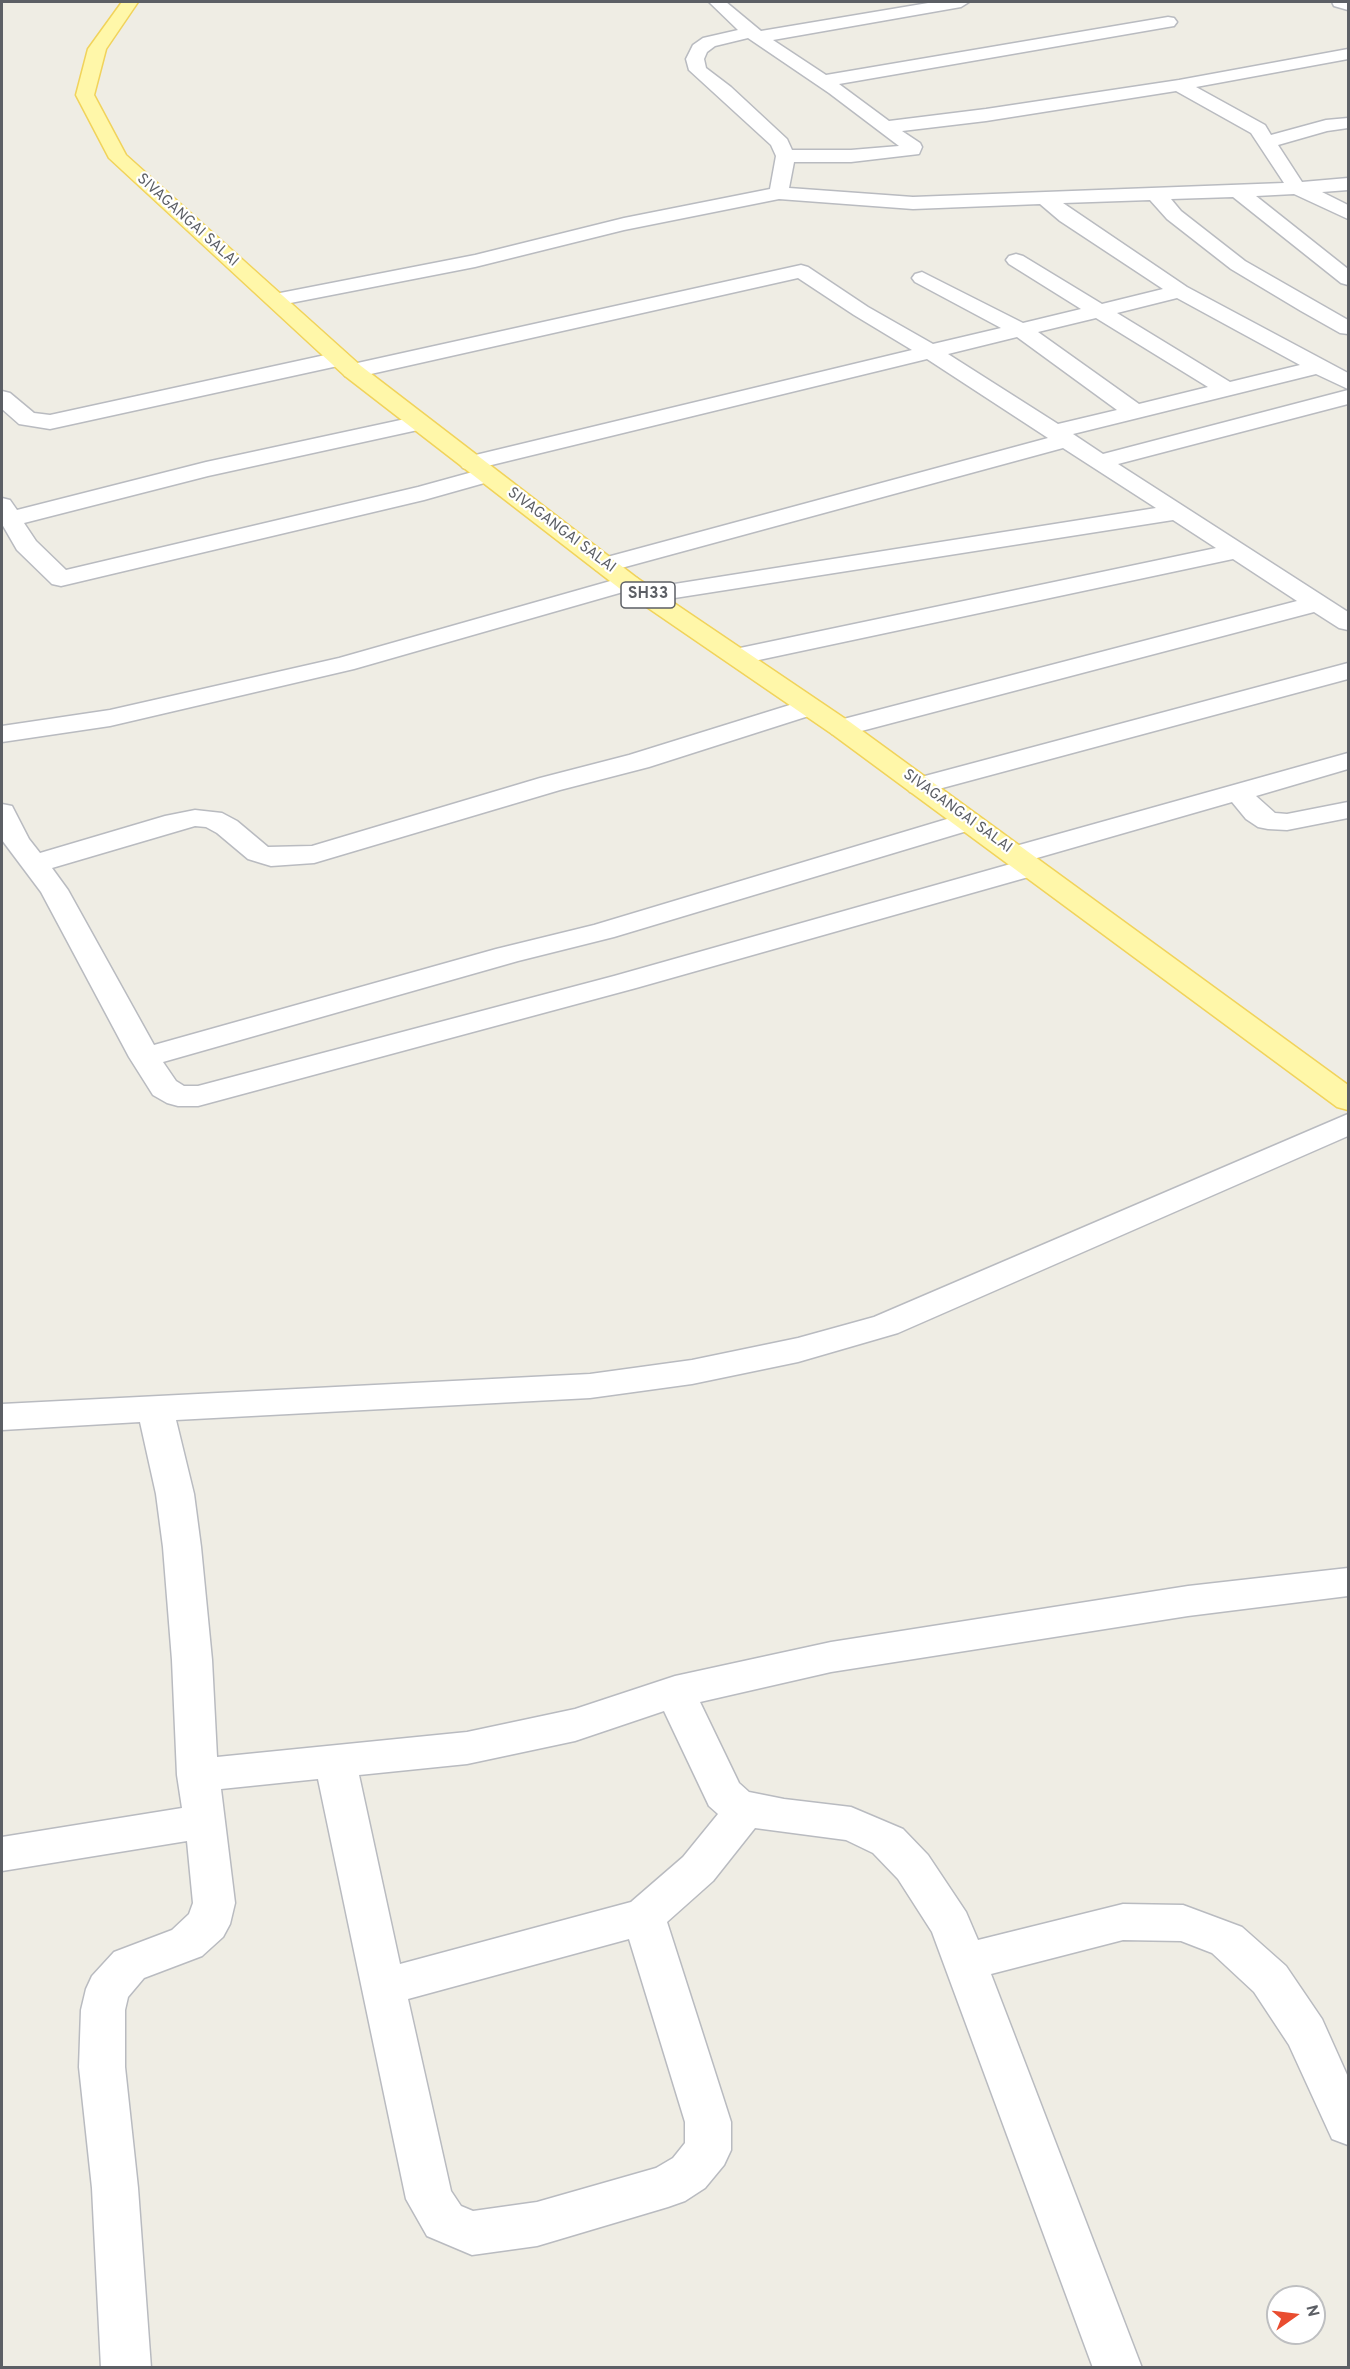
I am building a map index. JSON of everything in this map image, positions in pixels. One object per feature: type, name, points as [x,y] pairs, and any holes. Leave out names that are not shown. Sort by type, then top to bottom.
[{"type":"main road","name":"SIVAGANGAI SALAI","points":[[130,2],[97,49],[85,95],[118,158],[346,365],[605,565],[841,728],[1348,1100]]},
{"type":"street","points":[[718,2],[733,18],[913,147],[912,150],[851,156],[785,156]]},
{"type":"street","points":[[779,193],[785,156],[780,143],[698,69],[695,59],[699,49],[709,42],[898,6],[961,2]]},
{"type":"street","points":[[1340,2],[1348,5]]},
{"type":"street","points":[[823,81],[1168,22]]},
{"type":"street","points":[[885,127],[986,115],[1179,85],[1348,54]]},
{"type":"street","points":[[1179,85],[1258,129],[1297,188],[1348,213]]},
{"type":"street","points":[[1267,142],[1326,126],[1348,123]]},
{"type":"street","points":[[275,300],[475,261],[624,224],[779,193],[913,203],[1348,184]]},
{"type":"street","points":[[1237,190],[1348,279]]},
{"type":"street","points":[[1155,193],[1174,215],[1239,265],[1308,307],[1348,328]]},
{"type":"street","points":[[1045,198],[1067,216],[1180,291],[1348,382]]},
{"type":"street","points":[[1016,260],[1227,389]]},
{"type":"street","points":[[2,425],[27,419],[50,423],[346,365],[801,271],[861,311],[931,351],[1348,622]]},
{"type":"street","points":[[922,278],[1021,330],[1134,412]]},
{"type":"street","points":[[419,423],[6,512],[26,545],[61,579],[424,493],[479,469],[931,351],[1180,291]]},
{"type":"street","points":[[605,565],[1061,436],[1134,412],[1320,366]]},
{"type":"street","points":[[1101,462],[1348,397]]},
{"type":"street","points":[[2,398],[27,419]]},
{"type":"street","points":[[2,734],[110,718],[345,664],[639,589],[1178,512]]},
{"type":"street","points":[[740,657],[1238,551]]},
{"type":"street","points":[[841,728],[1319,603]]},
{"type":"street","points":[[920,786],[1348,671]]},
{"type":"street","points":[[33,864],[195,818],[212,819],[227,827],[258,852],[271,857],[314,854],[550,784],[639,761],[809,707]]},
{"type":"street","points":[[2,812],[16,841],[54,890],[164,1088],[178,1096],[198,1096],[625,982],[1022,862],[1238,792],[1348,760]]},
{"type":"street","points":[[1238,792],[1256,813],[1268,821],[1287,822],[1348,810]]},
{"type":"street","points":[[145,1057],[507,955],[604,931],[967,822]]},
{"type":"street","points":[[2,1417],[590,1386],[692,1372],[798,1350],[886,1325],[1348,1124]]},
{"type":"street","points":[[126,2367],[115,2188],[102,2067],[103,2010],[108,1989],[129,1965],[187,1943],[208,1924],[214,1903],[198,1775],[192,1660],[182,1547],[175,1494],[155,1409]]},
{"type":"street","points":[[198,1775],[467,1748],[575,1725],[675,1692],[831,1657],[1188,1600],[1348,1582]]},
{"type":"street","points":[[675,1692],[724,1794],[734,1804],[746,1809],[851,1824],[888,1841],[913,1867],[951,1925],[1118,2367]]},
{"type":"street","points":[[335,1761],[429,2199],[444,2221],[472,2233],[537,2224],[668,2186],[689,2173],[708,2150],[708,2122],[644,1917]]},
{"type":"street","points":[[383,1987],[644,1917],[698,1869],[746,1809]]},
{"type":"street","points":[[2,1854],[205,1821]]},
{"type":"street","points":[[964,1962],[1123,1922],[1183,1923],[1227,1940],[1269,1979],[1306,2032],[1348,2126]]}]
